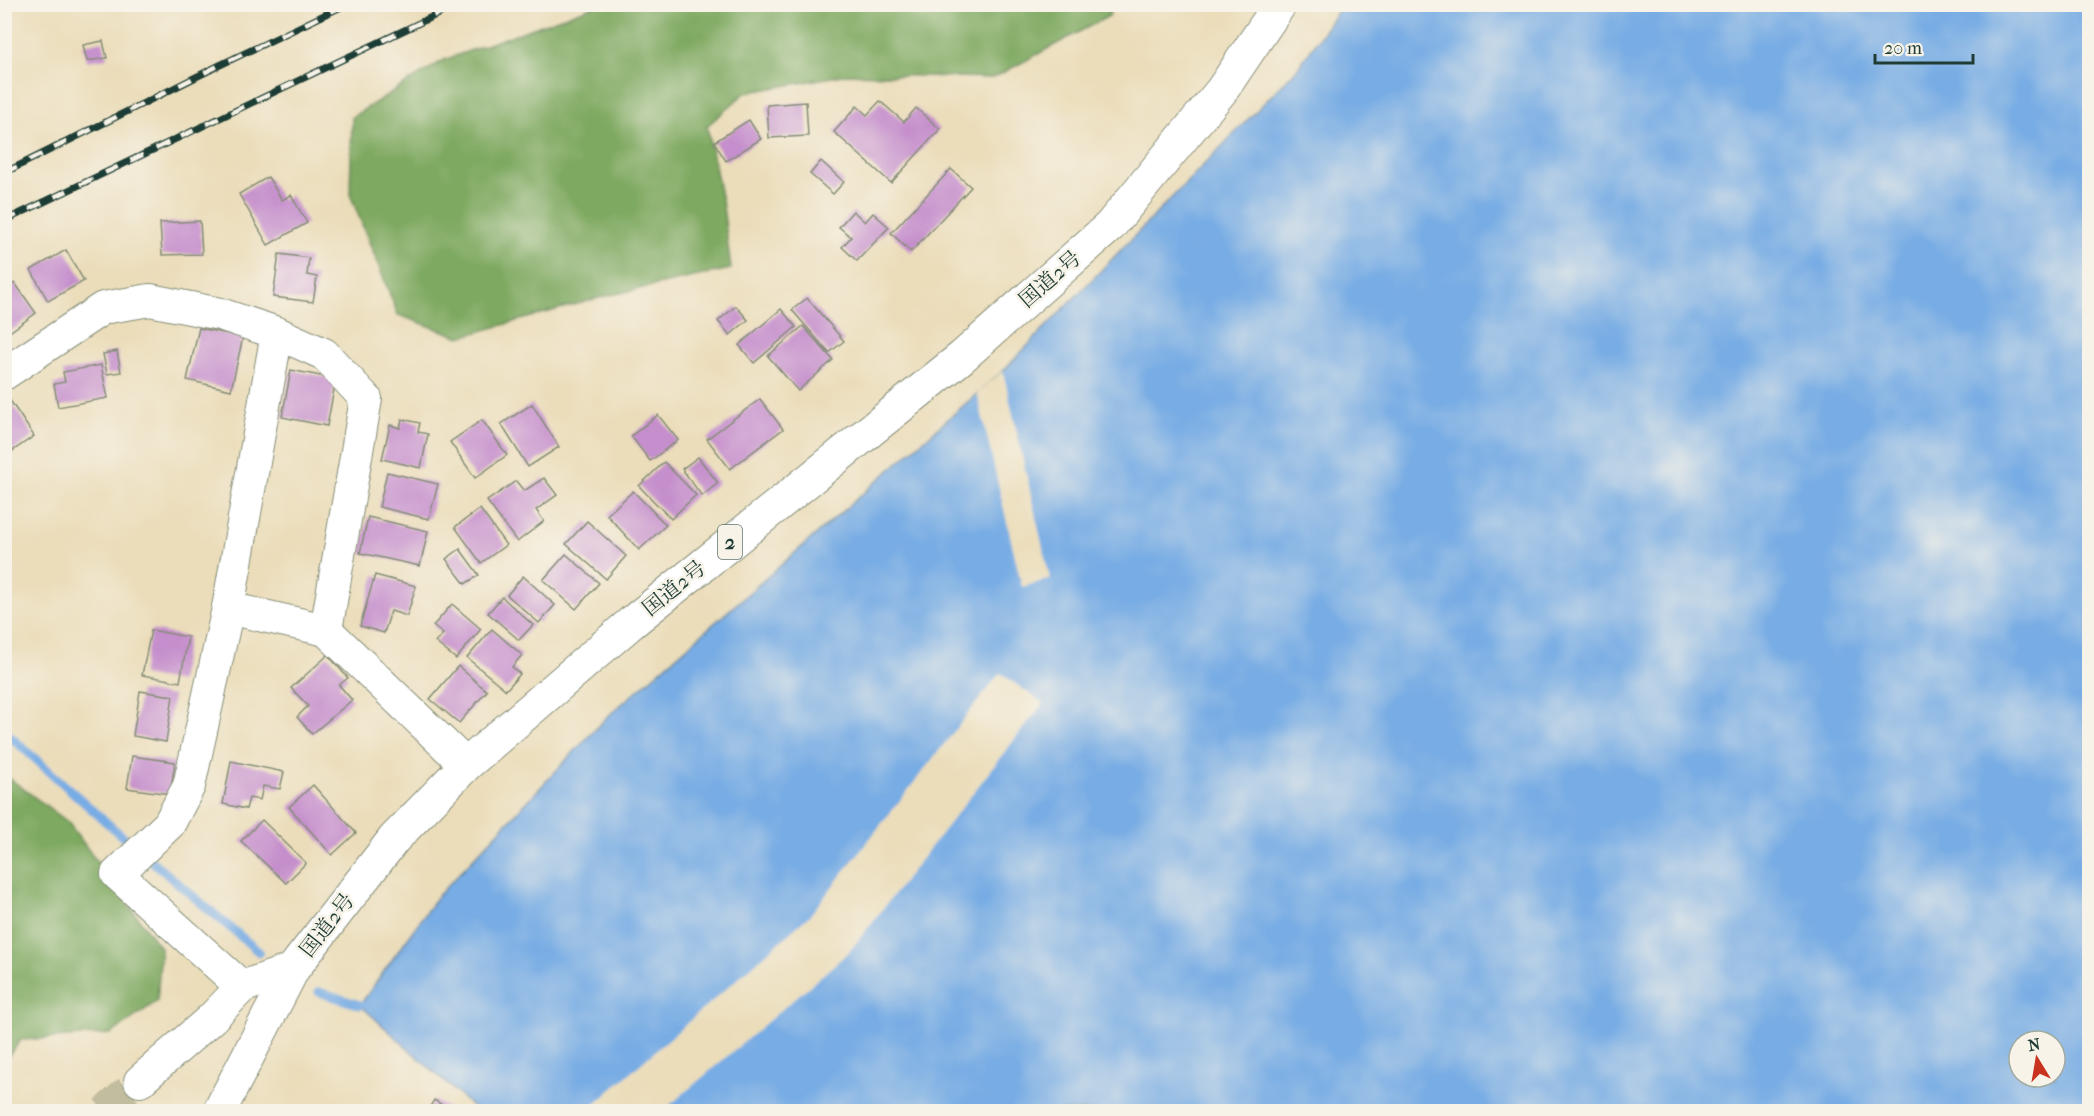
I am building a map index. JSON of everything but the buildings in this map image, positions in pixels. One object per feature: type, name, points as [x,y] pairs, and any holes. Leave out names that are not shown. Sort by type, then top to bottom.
[{"type":"highway","name":"国道2号","points":[[219,1112],[293,969],[394,839],[466,765],[631,623],[962,357],[1110,226],[1222,90],[1280,4]]},
{"type":"street","points":[[4,374],[104,308],[150,300],[220,314],[277,333],[324,354],[366,399],[326,630]]},
{"type":"street","points":[[242,987],[117,874],[169,824],[189,786],[228,608],[277,333]]},
{"type":"street","points":[[228,608],[326,630],[466,765]]},
{"type":"street","points":[[140,1081],[212,1018],[242,987],[293,969]]},
{"type":"green space","points":[[597,5],[1114,5],[1109,16],[993,78],[848,74],[745,93],[707,126],[723,206],[731,269],[606,296],[460,337],[398,315],[350,194],[352,117],[444,60]]},
{"type":"green space","points":[[5,775],[68,822],[161,949],[157,1001],[111,1034],[21,1040],[5,1060]]},
{"type":"water","points":[[1342,5],[2089,5],[2089,1111],[477,1111],[360,1005],[436,898],[607,717],[1003,371],[1298,68]]},
{"type":"pier","points":[[1003,371],[1050,579],[1022,587],[977,393]]},
{"type":"pier","points":[[1000,673],[1043,703],[849,952],[663,1111],[587,1111],[810,915]]},
{"type":"waterway","points":[[4,731],[115,830],[259,952]]},
{"type":"waterway","points":[[319,992],[360,1005]]},
{"type":"tunnel","points":[[105,1112],[140,1081]]},
{"type":"railway","points":[[4,173],[347,4]]},
{"type":"railway","points":[[4,221],[459,4]]}]
